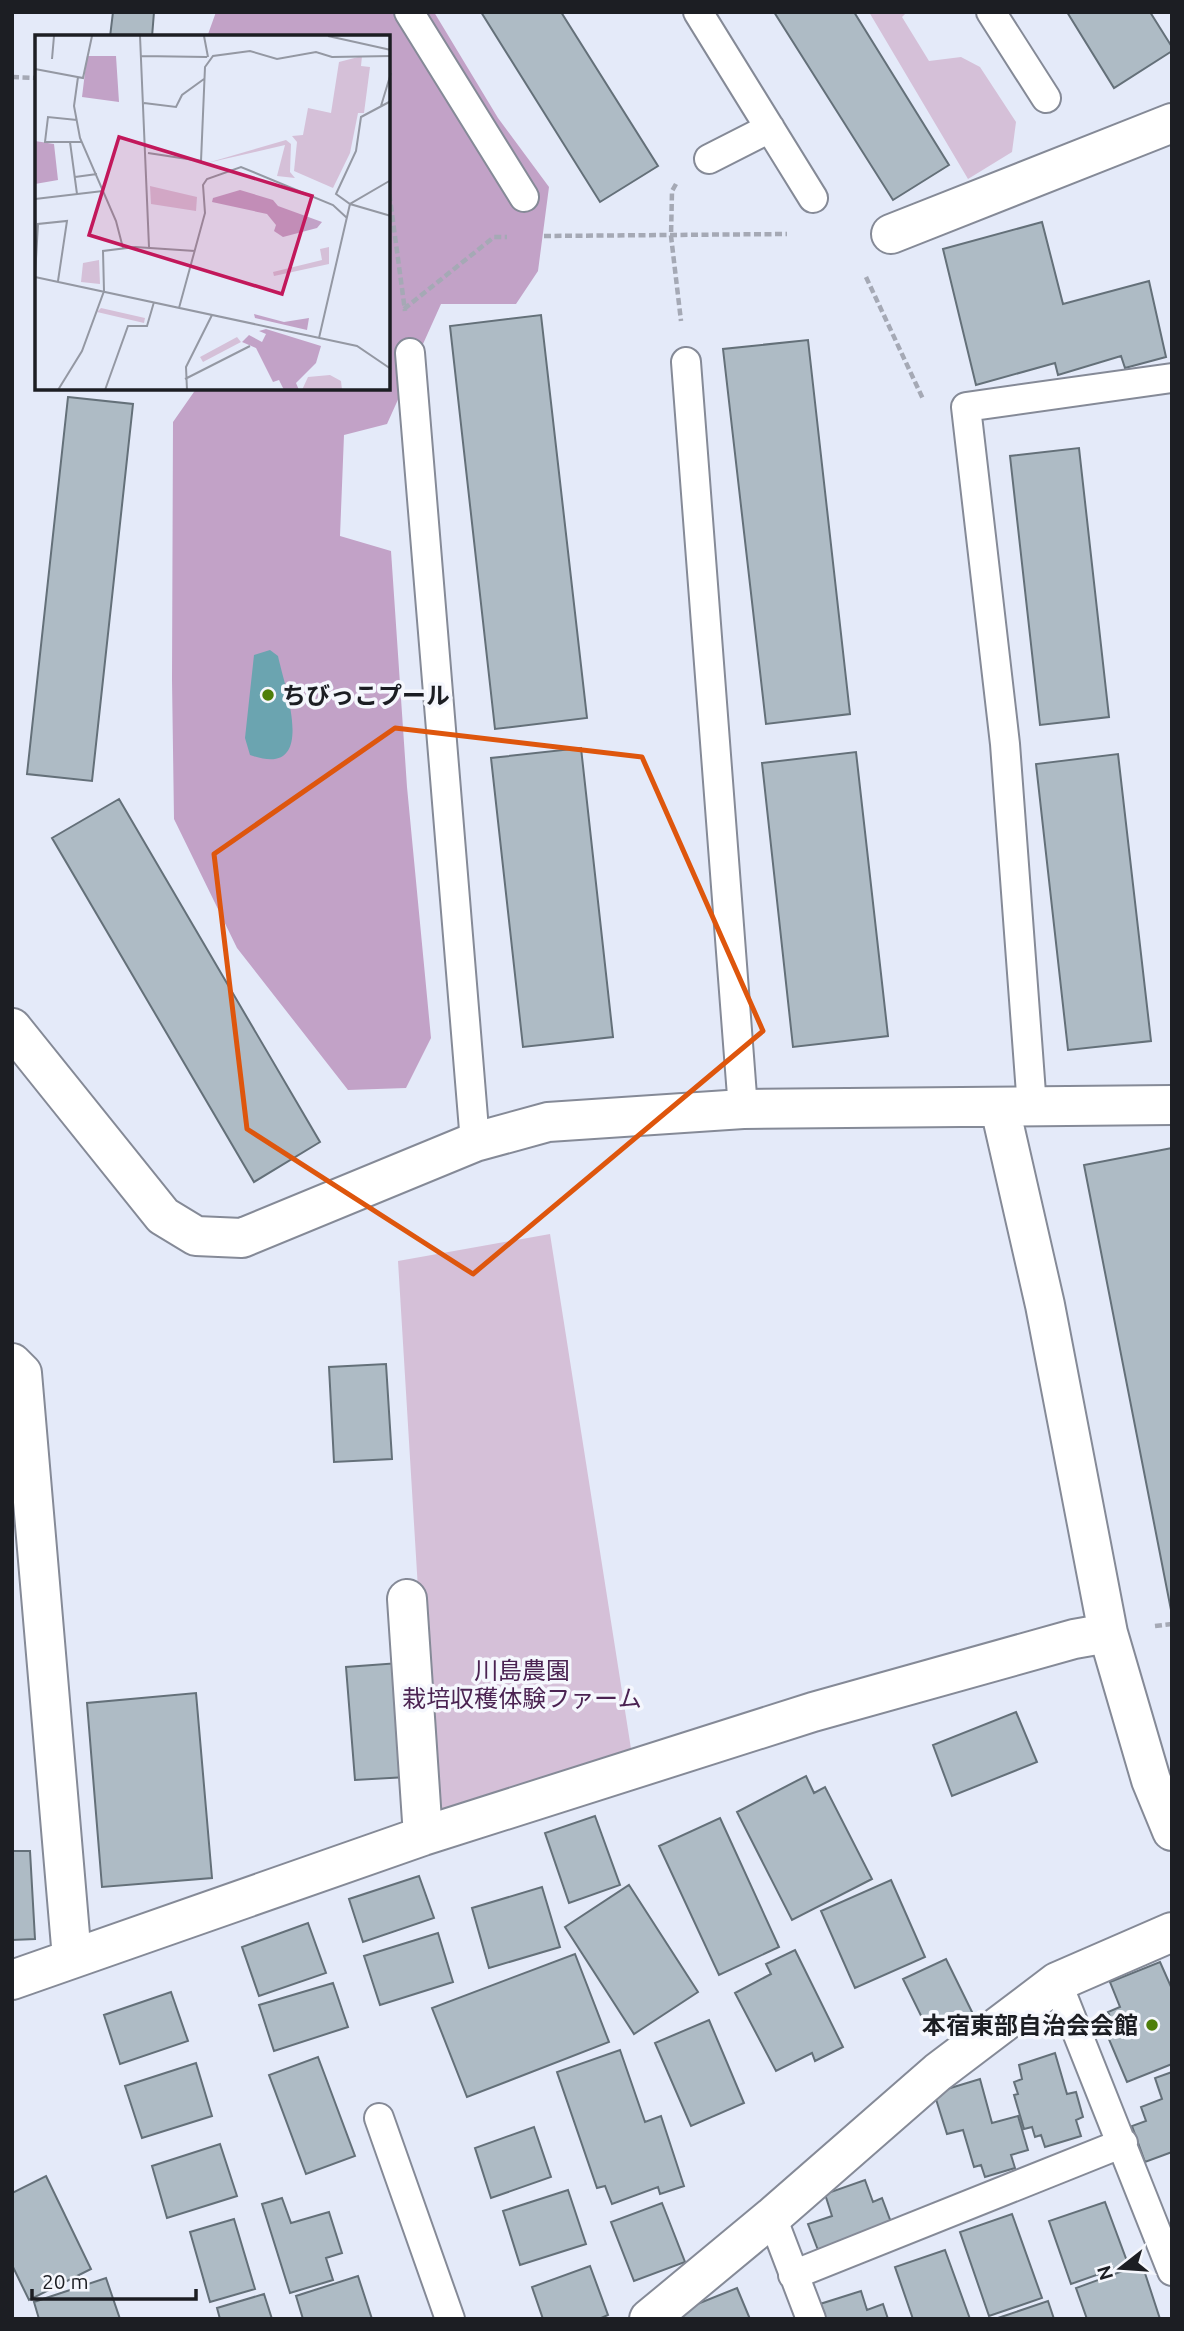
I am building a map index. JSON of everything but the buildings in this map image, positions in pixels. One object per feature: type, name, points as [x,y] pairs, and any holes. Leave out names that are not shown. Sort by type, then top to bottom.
[{"type":"street","points":[[891,233],[1172,123]]},
{"type":"street","points":[[12,1028],[163,1216],[196,1236],[243,1238],[475,1142],[548,1122],[743,1109],[1172,1105]]},
{"type":"street","points":[[1016,1107],[1045,1306],[1108,1633],[1151,1780],[1172,1831]]},
{"type":"street","points":[[12,1363],[22,1373],[72,1958]]},
{"type":"street","points":[[407,1599],[422,1836]]},
{"type":"street","points":[[12,1980],[422,1836],[813,1712],[1108,1633]]},
{"type":"street","points":[[649,2319],[772,2217],[938,2072],[1057,1982],[1172,1932]]},
{"type":"lane","points":[[409,12],[524,197]]},
{"type":"lane","points":[[698,12],[813,198]]},
{"type":"lane","points":[[991,12],[1046,98]]},
{"type":"lane","points":[[709,159],[770,128]]},
{"type":"lane","points":[[410,353],[475,1142]]},
{"type":"lane","points":[[686,362],[743,1109]]},
{"type":"lane","points":[[1016,1107],[1005,744],[967,407],[1172,378]]},
{"type":"lane","points":[[1057,1982],[1172,2271]]},
{"type":"lane","points":[[379,2118],[450,2319]]},
{"type":"lane","points":[[793,2275],[1123,2143]]},
{"type":"lane","points":[[772,2217],[811,2319]]},
{"type":"path","points":[[12,77],[35,78]]},
{"type":"path","points":[[686,362],[671,236],[672,191],[679,178],[709,159]]},
{"type":"path","points":[[390,200],[410,353]]},
{"type":"path","points":[[535,236],[791,234]]},
{"type":"path","points":[[404,309],[494,237],[508,237]]},
{"type":"path","points":[[861,267],[938,431],[973,456]]},
{"type":"highlighted area","points":[[395,728],[642,757],[763,1031],[473,1274],[247,1129],[214,854]]},
{"type":"green space","points":[[869,12],[907,12],[902,17],[929,61],[961,57],[980,67],[1016,122],[1012,152],[968,179]]},
{"type":"green space","name":"川島農園 栽培収穫体験ファーム","points":[[550,1234],[632,1755],[432,1819],[398,1261]]},
{"type":"shaded area","points":[[216,12],[434,12],[498,118],[549,187],[538,271],[516,304],[441,304],[387,424],[344,435],[340,536],[391,551],[407,787],[431,1038],[406,1088],[348,1090],[237,948],[174,819],[173,422],[195,390],[390,390],[390,35],[208,35]]},
{"type":"water","name":"ちびっこプール","points":[[270,650],[278,656],[292,727],[291,743],[284,755],[271,759],[250,755],[245,738],[254,655]]},
{"type":"place","name":"ちびっこプール","points":[[268,695]]},
{"type":"place","name":"本宿東部自治会会館","points":[[1152,2025]]}]
